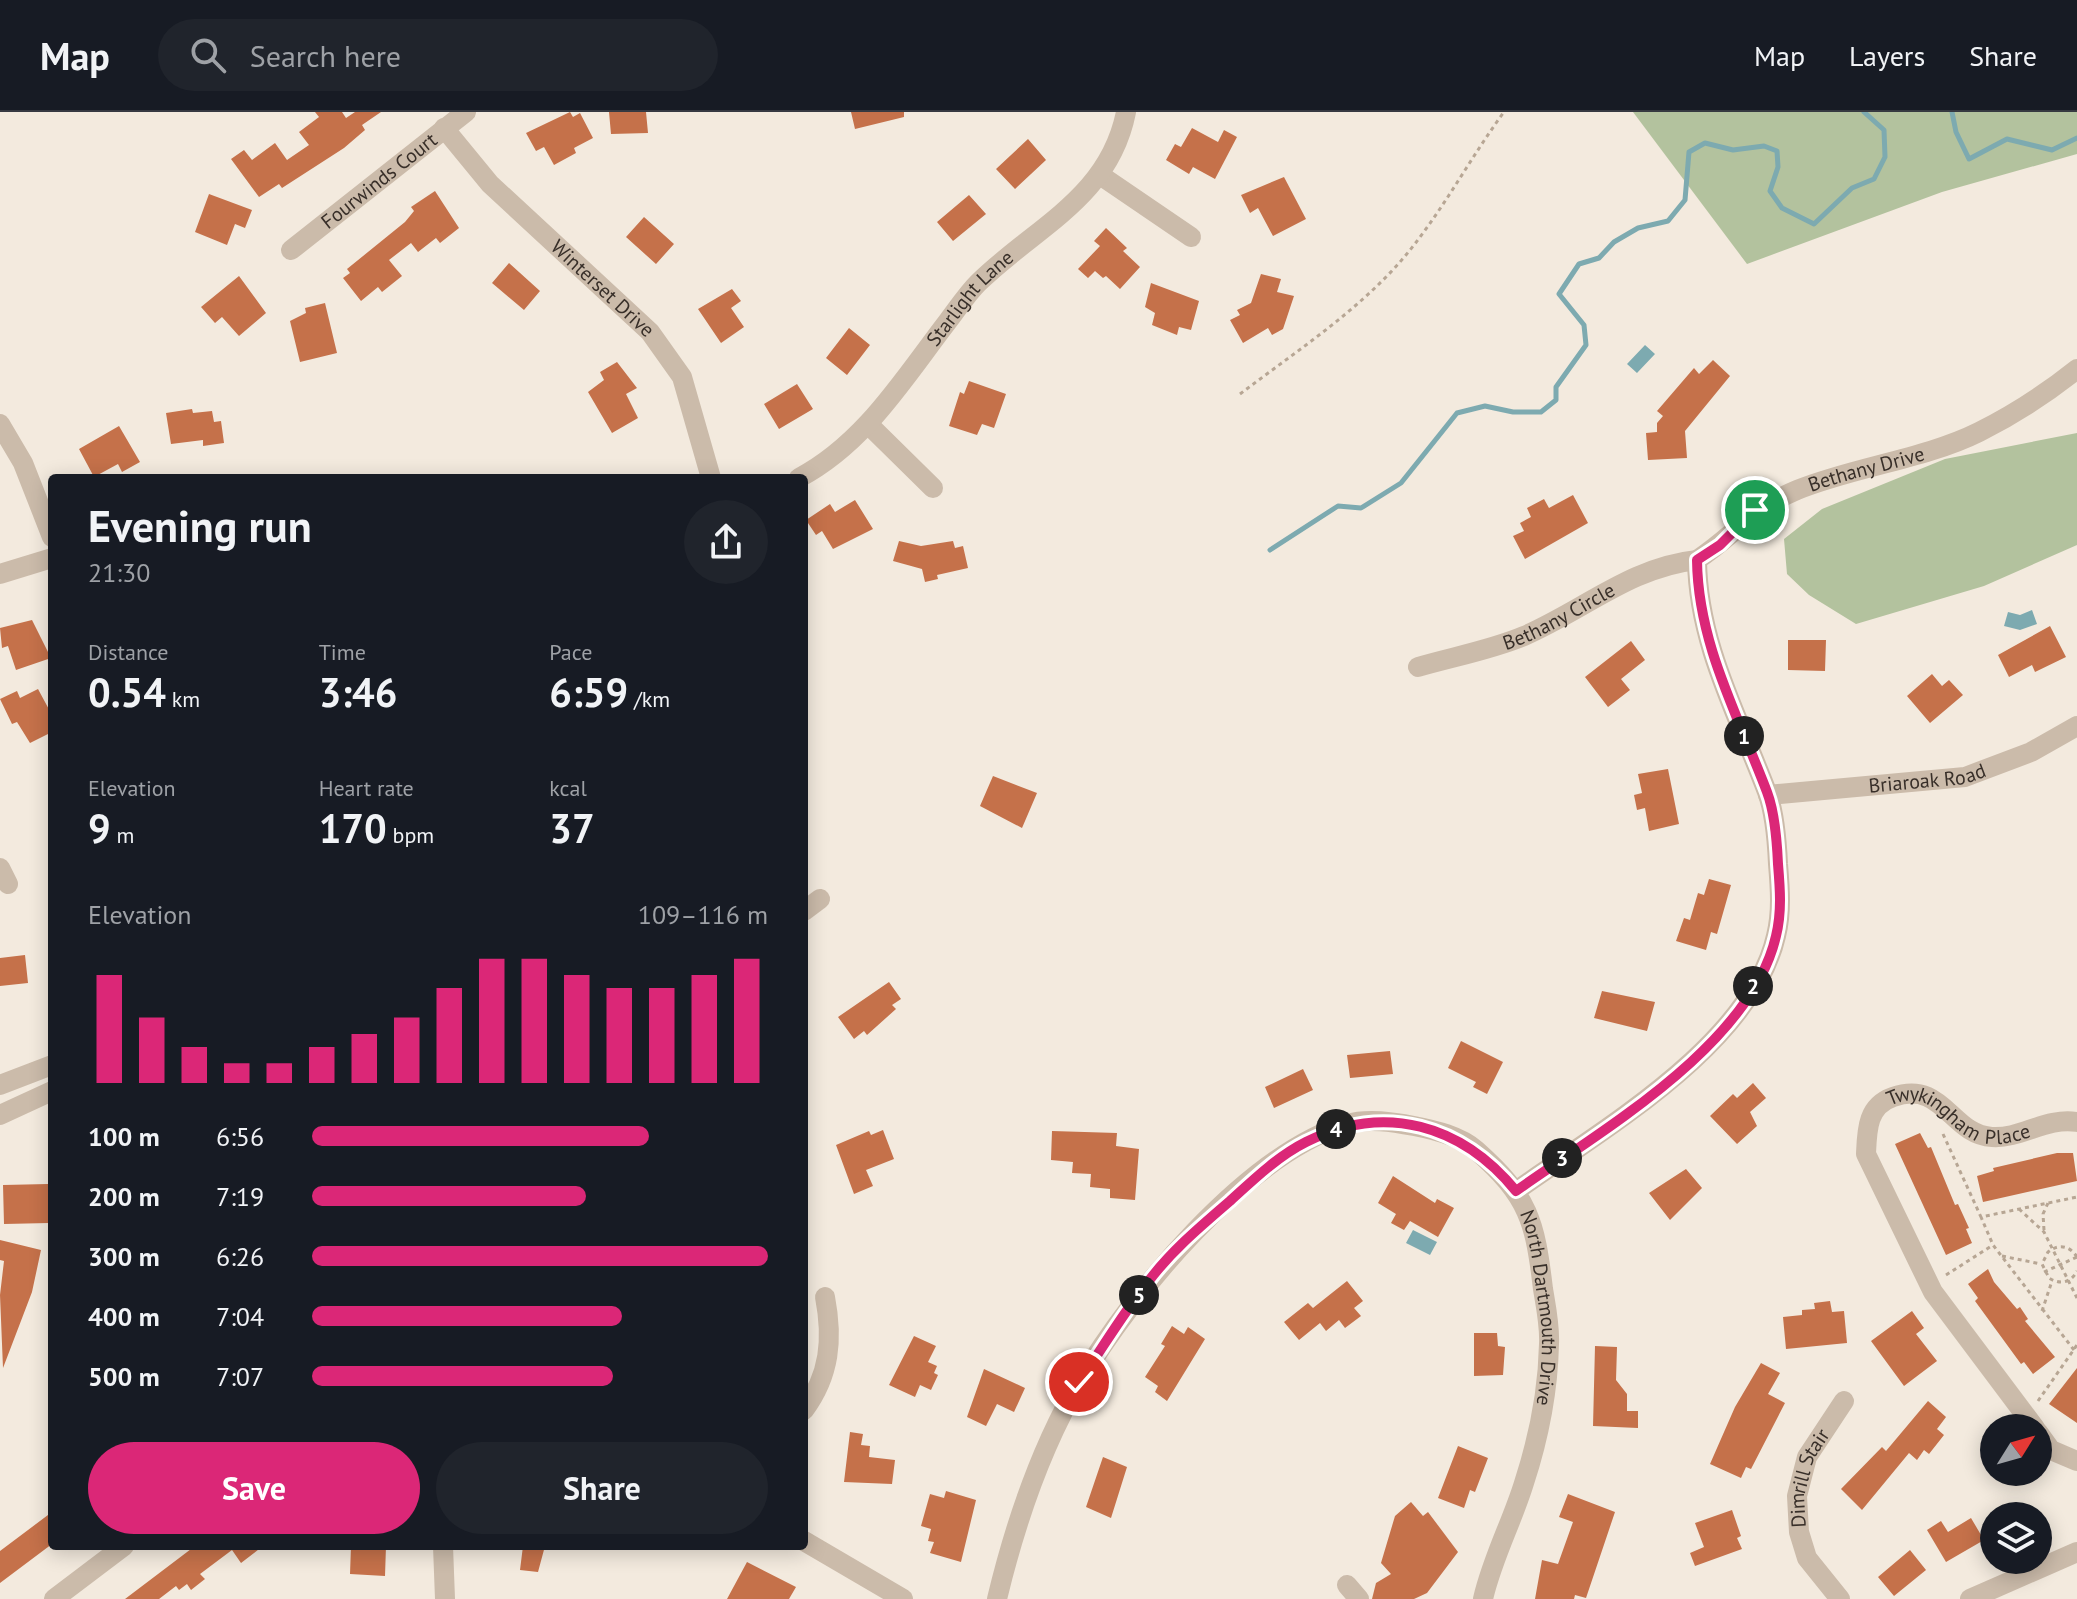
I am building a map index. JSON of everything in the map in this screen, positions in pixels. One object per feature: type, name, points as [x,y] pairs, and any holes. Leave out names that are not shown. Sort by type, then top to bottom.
[{"type":"street","name":"Fourwinds Court","points":[[291,250],[466,112]]},
{"type":"street","name":"Starlight Lane","points":[[807,474],[869,425],[978,283],[1076,202],[1100,175],[1126,112]]},
{"type":"street","name":"Winterset Drive","points":[[444,128],[490,184],[650,332],[682,377],[710,474]]},
{"type":"street","points":[[1100,175],[1191,237]]},
{"type":"street","name":"Bethany Drive","points":[[1697,560],[1720,545],[1755,510],[1797,490],[1977,433],[2053,388],[2077,369]]},
{"type":"street","points":[[0,424],[23,463],[48,527]]},
{"type":"street","points":[[869,425],[933,488]]},
{"type":"street","points":[[0,574],[48,559]]},
{"type":"street","points":[[1516,1191],[1675,1077],[1728,1026],[1762,972],[1776,938],[1781,901],[1768,795],[1714,665],[1697,592],[1697,560]]},
{"type":"street","name":"Bethany Circle","points":[[1418,667],[1522,637],[1635,575],[1665,564],[1697,560]]},
{"type":"street","name":"Briaroak Road","points":[[1768,795],[1965,777],[2031,752],[2077,726]]},
{"type":"street","points":[[0,1085],[48,1067]]},
{"type":"street","points":[[0,1115],[48,1093]]},
{"type":"street","name":"Twykingham Place","points":[[2024,1414],[1930,1286],[1866,1154],[1870,1117],[1875,1108],[1897,1096],[1915,1093],[1931,1098],[1968,1129],[1991,1137],[2041,1124],[2077,1122]]},
{"type":"street","name":"North Dartmouth Drive","points":[[997,1599],[1030,1487],[1079,1382],[1148,1281],[1191,1234],[1266,1169],[1304,1142],[1348,1124],[1380,1121],[1438,1130],[1471,1146],[1516,1191],[1531,1216],[1538,1240],[1550,1340],[1547,1402],[1524,1483],[1483,1599]]},
{"type":"street","points":[[808,1405],[817,1393],[829,1358],[831,1326],[825,1297]]},
{"type":"street","name":"Dimrill Stair","points":[[1840,1599],[1807,1558],[1799,1532],[1797,1496],[1807,1457],[1844,1401]]},
{"type":"street","name":"Twykingham Place","points":[[2052,1450],[2077,1461]]},
{"type":"street","points":[[808,1543],[903,1599]]},
{"type":"street","points":[[54,1599],[119,1550]]},
{"type":"street","points":[[443,1550],[445,1599]]},
{"type":"street","points":[[1970,1599],[2077,1552]]},
{"type":"path","points":[[1240,394],[1349,309],[1399,263],[1444,203],[1504,112]]},
{"type":"path","points":[[1939,1130],[1993,1245],[2074,1350]]},
{"type":"path","points":[[1981,1217],[2077,1197]]},
{"type":"path","points":[[2044,1232],[2043,1214],[2048,1203]]},
{"type":"path","points":[[2019,1209],[2044,1232],[2077,1298]]},
{"type":"path","points":[[1930,1286],[1993,1245]]},
{"type":"path","points":[[2044,1272],[2077,1257],[2064,1247],[2052,1248]]},
{"type":"path","points":[[2052,1248],[2042,1264],[2044,1272],[2053,1280],[2068,1281]]},
{"type":"path","points":[[2002,1256],[2042,1264]]},
{"type":"path","points":[[2068,1281],[2077,1271]]},
{"type":"path","points":[[2042,1311],[2053,1280]]},
{"type":"path","points":[[2034,1300],[2047,1295]]},
{"type":"path","points":[[2039,1414],[2077,1345]]},
{"type":"green space","points":[[1633,112],[2077,112],[2077,154],[1942,192],[1747,264]]},
{"type":"green space","points":[[2077,433],[2077,545],[1984,586],[1856,624],[1809,595],[1787,574],[1784,539],[1822,509],[1945,459]]},
{"type":"water","points":[[1645,345],[1655,354],[1637,373],[1627,364]]},
{"type":"water","points":[[2032,610],[2037,624],[2020,630],[2004,626],[2008,612],[2020,615]]},
{"type":"water","points":[[1413,1230],[1437,1242],[1430,1255],[1406,1243]]},
{"type":"building","points":[[315,112],[342,112],[346,118],[355,112],[381,112],[362,125],[365,130],[344,148],[282,188],[279,184],[259,197],[231,159],[244,150],[252,160],[275,143],[287,160],[309,145],[299,132],[319,117]]},
{"type":"building","points":[[570,112],[573,117],[580,113],[593,138],[574,148],[576,153],[554,165],[544,147],[536,151],[526,133]]},
{"type":"building","points":[[609,112],[646,112],[648,133],[611,134]]},
{"type":"building","points":[[851,112],[904,112],[904,117],[855,129]]},
{"type":"building","points":[[1192,128],[1218,142],[1224,130],[1237,137],[1215,179],[1193,167],[1189,174],[1166,160],[1175,144],[1181,147]]},
{"type":"building","points":[[1028,139],[1046,160],[1015,189],[996,169]]},
{"type":"building","points":[[1284,177],[1306,219],[1273,236],[1258,208],[1250,213],[1241,195]]},
{"type":"building","points":[[435,191],[459,228],[440,243],[436,238],[418,252],[411,243],[389,260],[402,276],[382,292],[378,287],[361,301],[343,278],[350,273],[347,269],[405,222],[414,211],[411,207]]},
{"type":"building","points":[[209,194],[252,210],[245,228],[235,224],[227,245],[195,232]]},
{"type":"building","points":[[969,195],[986,214],[953,241],[937,222]]},
{"type":"building","points":[[644,217],[674,244],[656,264],[626,237]]},
{"type":"building","points":[[1106,228],[1127,248],[1123,251],[1140,267],[1120,289],[1106,276],[1103,278],[1095,271],[1088,278],[1078,269],[1100,246],[1094,241]]},
{"type":"building","points":[[509,263],[540,291],[524,310],[492,283]]},
{"type":"building","points":[[1261,274],[1281,279],[1277,292],[1294,296],[1283,329],[1272,335],[1268,328],[1243,343],[1230,320],[1240,315],[1237,310],[1251,303]]},
{"type":"building","points":[[239,276],[266,313],[239,336],[222,317],[215,323],[201,307]]},
{"type":"building","points":[[1151,283],[1199,301],[1191,330],[1179,327],[1177,335],[1152,325],[1155,313],[1145,307]]},
{"type":"building","points":[[732,289],[741,301],[731,308],[744,327],[721,343],[698,309]]},
{"type":"building","points":[[325,303],[337,353],[300,362],[290,321],[306,313],[305,308]]},
{"type":"building","points":[[849,328],[870,345],[847,375],[826,358]]},
{"type":"building","points":[[1713,360],[1730,376],[1685,431],[1687,458],[1648,460],[1646,433],[1657,432],[1657,423],[1663,416],[1657,411],[1694,368],[1699,374]]},
{"type":"building","points":[[617,362],[637,388],[626,394],[638,418],[612,433],[588,392],[604,380],[600,372]]},
{"type":"building","points":[[969,381],[1006,394],[994,428],[982,424],[977,435],[949,426],[960,392],[964,394]]},
{"type":"building","points":[[797,384],[813,409],[779,429],[764,404]]},
{"type":"building","points":[[192,409],[193,413],[212,411],[214,422],[221,421],[224,443],[203,446],[203,440],[171,444],[166,413]]},
{"type":"building","points":[[119,426],[140,462],[122,472],[118,464],[100,474],[92,474],[79,449]]},
{"type":"building","points":[[1573,495],[1588,523],[1525,559],[1513,536],[1524,531],[1520,523],[1531,517],[1527,508],[1544,499],[1549,508]]},
{"type":"building","points":[[855,500],[873,529],[833,549],[822,531],[816,535],[808,519],[830,504],[835,512]]},
{"type":"building","points":[[899,541],[921,546],[953,541],[955,548],[963,546],[968,568],[937,575],[938,579],[925,582],[922,569],[893,561]]},
{"type":"building","points":[[32,620],[48,652],[48,659],[16,670],[8,646],[2,648],[0,628]]},
{"type":"building","points":[[2050,626],[2066,657],[2035,672],[2032,665],[2009,677],[1998,655]]},
{"type":"building","points":[[1788,640],[1826,640],[1825,671],[1788,670]]},
{"type":"building","points":[[1631,641],[1645,660],[1621,679],[1630,690],[1608,707],[1585,677]]},
{"type":"building","points":[[1932,674],[1942,686],[1949,680],[1963,695],[1930,723],[1907,696]]},
{"type":"building","points":[[38,689],[48,708],[48,734],[30,743],[17,722],[12,724],[0,699],[17,691],[20,698]]},
{"type":"building","points":[[1668,769],[1679,824],[1649,831],[1645,808],[1637,810],[1634,795],[1642,793],[1638,774]]},
{"type":"building","points":[[993,776],[1037,793],[1022,828],[980,806]]},
{"type":"building","points":[[1709,879],[1731,885],[1717,934],[1711,932],[1706,950],[1676,941],[1684,918],[1690,920],[1698,893],[1704,895]]},
{"type":"building","points":[[25,955],[28,983],[0,986],[0,958]]},
{"type":"building","points":[[889,982],[901,999],[892,1005],[896,1009],[867,1035],[864,1031],[854,1039],[838,1017]]},
{"type":"building","points":[[1602,991],[1655,1002],[1647,1031],[1594,1018]]},
{"type":"building","points":[[1461,1041],[1503,1062],[1487,1094],[1473,1087],[1476,1082],[1448,1068]]},
{"type":"building","points":[[1390,1051],[1393,1074],[1350,1078],[1347,1055]]},
{"type":"building","points":[[1303,1069],[1313,1090],[1274,1108],[1265,1087]]},
{"type":"building","points":[[1753,1083],[1766,1098],[1750,1112],[1757,1126],[1737,1144],[1710,1116],[1733,1094],[1737,1098]]},
{"type":"building","points":[[883,1130],[894,1159],[866,1170],[873,1186],[854,1194],[836,1145],[869,1131],[871,1135]]},
{"type":"building","points":[[1052,1131],[1117,1133],[1116,1146],[1139,1149],[1135,1200],[1110,1198],[1110,1189],[1090,1187],[1091,1174],[1072,1173],[1073,1162],[1051,1160]]},
{"type":"building","points":[[1920,1133],[1928,1148],[1931,1147],[1955,1205],[1958,1204],[1969,1228],[1966,1229],[1972,1243],[1946,1255],[1895,1144]]},
{"type":"building","points":[[2057,1153],[2073,1153],[2077,1181],[1983,1202],[1977,1176],[1994,1171],[1993,1168]]},
{"type":"building","points":[[1686,1169],[1702,1188],[1670,1220],[1649,1193]]},
{"type":"building","points":[[1393,1176],[1435,1203],[1437,1199],[1454,1208],[1438,1237],[1410,1221],[1404,1230],[1391,1223],[1396,1214],[1378,1203]]},
{"type":"building","points":[[48,1184],[48,1223],[4,1224],[3,1185]]},
{"type":"building","points":[[0,1240],[41,1250],[32,1292],[3,1368],[0,1295],[4,1261],[0,1260]]},
{"type":"building","points":[[1988,1269],[1994,1282],[2017,1309],[2020,1307],[2028,1319],[2025,1321],[2055,1357],[2033,1374],[2024,1362],[2021,1364],[1975,1301],[1978,1298],[1968,1284]]},
{"type":"building","points":[[1347,1281],[1363,1301],[1354,1308],[1361,1316],[1345,1328],[1339,1320],[1326,1331],[1320,1323],[1299,1340],[1284,1322],[1308,1303],[1313,1308]]},
{"type":"building","points":[[1830,1301],[1832,1312],[1844,1311],[1847,1343],[1786,1349],[1783,1317],[1802,1315],[1802,1310],[1815,1309],[1814,1303]]},
{"type":"building","points":[[1912,1311],[1924,1328],[1916,1334],[1937,1361],[1904,1386],[1871,1341]]},
{"type":"building","points":[[1172,1326],[1184,1334],[1188,1327],[1205,1339],[1167,1401],[1155,1392],[1158,1386],[1145,1377],[1165,1346],[1161,1344]]},
{"type":"building","points":[[1474,1333],[1497,1333],[1498,1346],[1505,1347],[1503,1375],[1474,1376]]},
{"type":"building","points":[[914,1336],[936,1346],[928,1362],[937,1366],[934,1373],[938,1375],[931,1390],[920,1385],[915,1397],[889,1385]]},
{"type":"building","points":[[1595,1346],[1617,1347],[1616,1380],[1627,1394],[1627,1411],[1638,1411],[1638,1428],[1593,1426]]},
{"type":"building","points":[[1761,1363],[1780,1373],[1768,1394],[1785,1403],[1751,1469],[1746,1467],[1741,1478],[1710,1464],[1735,1407]]},
{"type":"building","points":[[2077,1368],[2077,1423],[2049,1404]]},
{"type":"building","points":[[984,1369],[1025,1388],[1014,1412],[997,1404],[986,1426],[967,1417]]},
{"type":"building","points":[[1928,1401],[1946,1417],[1937,1429],[1944,1435],[1929,1454],[1924,1450],[1917,1460],[1909,1453],[1862,1510],[1841,1489],[1882,1447],[1886,1451]]},
{"type":"building","points":[[850,1432],[863,1434],[861,1445],[870,1446],[869,1457],[895,1460],[892,1484],[844,1482]]},
{"type":"building","points":[[1458,1446],[1488,1458],[1475,1492],[1470,1490],[1464,1508],[1438,1498]]},
{"type":"building","points":[[1103,1457],[1127,1467],[1111,1518],[1086,1507]]},
{"type":"building","points":[[946,1491],[976,1500],[961,1562],[930,1553],[934,1542],[928,1541],[931,1529],[921,1526],[930,1494],[944,1498]]},
{"type":"building","points":[[1568,1494],[1615,1512],[1586,1598],[1575,1595],[1574,1599],[1535,1599],[1542,1560],[1558,1564],[1573,1522],[1559,1517]]},
{"type":"building","points":[[1411,1502],[1423,1516],[1428,1512],[1458,1552],[1427,1593],[1414,1599],[1372,1599],[1376,1583],[1391,1574],[1381,1563],[1395,1516]]},
{"type":"building","points":[[1732,1510],[1742,1549],[1695,1566],[1690,1553],[1704,1547],[1695,1523]]},
{"type":"building","points":[[48,1515],[48,1547],[0,1583],[0,1551]]},
{"type":"building","points":[[1971,1518],[1980,1533],[1980,1542],[1946,1562],[1927,1530],[1941,1521],[1948,1532]]},
{"type":"building","points":[[190,1550],[232,1550],[200,1574],[205,1579],[191,1590],[187,1584],[179,1590],[176,1586],[159,1599],[125,1599]]},
{"type":"building","points":[[232,1550],[258,1550],[241,1563]]},
{"type":"building","points":[[351,1550],[386,1550],[385,1576],[350,1574]]},
{"type":"building","points":[[522,1550],[544,1550],[538,1572],[520,1570]]},
{"type":"building","points":[[1910,1550],[1926,1570],[1894,1596],[1878,1577]]},
{"type":"building","points":[[747,1562],[796,1587],[789,1599],[727,1599]]},
{"type":"waterway","points":[[1270,550],[1338,506],[1361,508],[1401,483],[1457,413],[1485,406],[1513,412],[1541,412],[1556,400],[1556,387],[1586,345],[1584,325],[1559,294],[1579,264],[1599,258],[1614,242],[1638,228],[1668,221],[1685,200],[1689,152],[1705,143],[1733,150],[1764,146],[1777,151],[1778,167],[1770,191],[1782,208],[1814,224],[1852,188],[1874,179],[1885,157],[1884,130],[1864,112]]},
{"type":"waterway","points":[[1952,112],[1956,132],[1969,159],[2007,139],[2052,150],[2077,138]]},
{"type":"route","points":[[1079,1382],[1148,1281],[1191,1234],[1266,1169],[1304,1142],[1348,1124],[1380,1121],[1438,1130],[1471,1146],[1499,1170],[1516,1191],[1675,1077],[1728,1026],[1762,972],[1776,938],[1781,901],[1778,850],[1768,795],[1714,665],[1697,592],[1697,560],[1720,545],[1755,510]]}]
